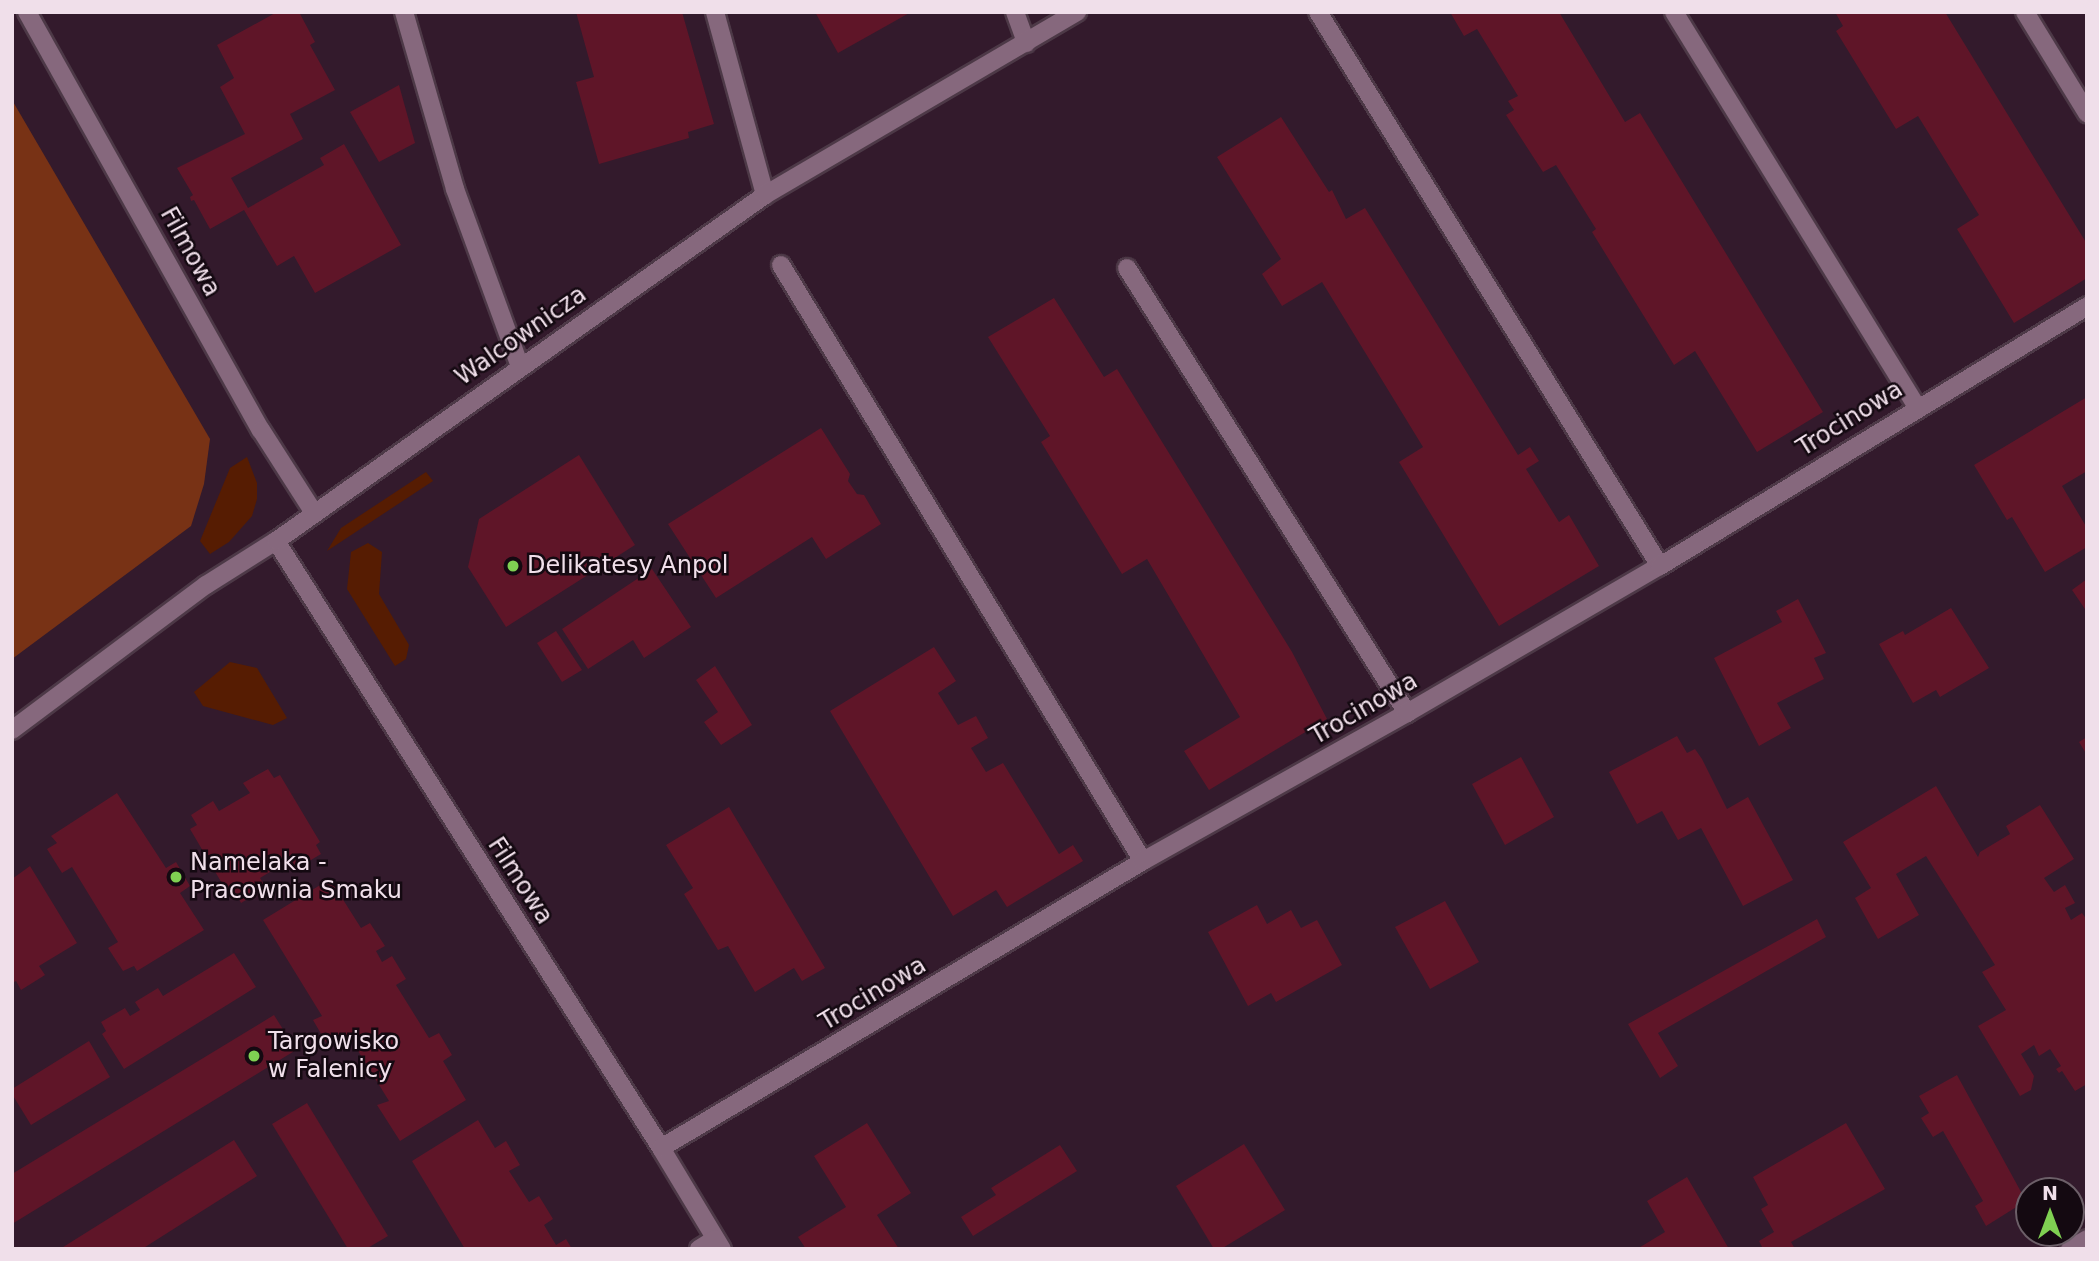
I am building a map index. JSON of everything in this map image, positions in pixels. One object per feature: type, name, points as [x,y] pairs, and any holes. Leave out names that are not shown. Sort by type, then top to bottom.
[{"type":"street","name":"Filmowa","points":[[27,12],[261,430],[314,513]]},
{"type":"street","points":[[404,12],[455,190],[520,367]]},
{"type":"street","points":[[715,12],[765,195]]},
{"type":"street","points":[[1015,12],[1026,43]]},
{"type":"street","name":"Walcownicza","points":[[12,730],[206,585],[276,541],[765,195],[1077,12]]},
{"type":"street","points":[[1318,12],[1660,566]]},
{"type":"street","points":[[1674,12],[1917,407]]},
{"type":"street","points":[[2025,12],[2087,113]]},
{"type":"street","points":[[781,265],[1143,861]]},
{"type":"street","points":[[1127,268],[1407,713]]},
{"type":"street","name":"Trocinowa","points":[[661,1148],[1143,861],[1407,713],[1660,566],[1917,407],[2087,306]]},
{"type":"street","name":"Filmowa","points":[[276,541],[661,1148],[719,1244]]},
{"type":"street","points":[[2070,1249],[2087,1239]]},
{"type":"street","points":[[699,1249],[719,1244]]},
{"type":"shaded area","points":[[12,100],[210,439],[204,484],[191,526],[12,659]]},
{"type":"shaded area","points":[[247,457],[257,483],[257,499],[252,516],[229,542],[210,554],[200,541],[230,468]]},
{"type":"shaded area","points":[[426,472],[433,481],[327,551],[341,528]]},
{"type":"shaded area","points":[[368,543],[382,552],[379,594],[409,645],[406,659],[395,666],[347,589],[351,552]]},
{"type":"shaded area","points":[[230,662],[257,668],[287,718],[273,725],[203,706],[194,692]]},
{"type":"building","points":[[277,12],[299,12],[315,42],[310,45],[335,90],[290,114],[303,139],[231,178],[248,208],[324,165],[320,158],[344,144],[401,245],[315,293],[294,256],[277,266],[244,210],[210,229],[194,200],[191,201],[190,197],[193,195],[177,168],[245,134],[220,87],[234,78],[217,45]]},
{"type":"building","points":[[576,12],[682,12],[714,124],[688,132],[689,138],[599,164],[576,82],[594,77]]},
{"type":"building","points":[[815,12],[911,12],[838,53]]},
{"type":"building","points":[[1450,12],[1559,12],[1625,122],[1640,113],[1823,412],[1757,452],[1695,351],[1674,365],[1592,232],[1596,229],[1556,165],[1543,172],[1506,115],[1514,110],[1508,101],[1518,96],[1477,29],[1464,36]]},
{"type":"building","points":[[1835,12],[1945,12],[2087,244],[2087,278],[2014,323],[1957,229],[1979,215],[1918,116],[1896,129],[1836,31],[1843,26]]},
{"type":"building","points":[[399,85],[415,143],[379,162],[350,112]]},
{"type":"building","points":[[1281,117],[1329,192],[1332,190],[1346,219],[1365,208],[1518,455],[1530,447],[1539,461],[1526,469],[1559,522],[1569,515],[1599,566],[1499,626],[1399,462],[1423,447],[1322,282],[1282,306],[1262,274],[1281,259],[1217,157]]},
{"type":"building","points":[[1054,298],[1104,377],[1117,369],[1292,652],[1327,719],[1209,790],[1184,751],[1240,717],[1147,559],[1122,574],[1041,442],[1050,436],[988,337]]},
{"type":"building","points":[[2087,397],[2087,471],[2062,486],[2087,528],[2087,547],[2045,572],[2012,517],[2007,520],[1974,465]]},
{"type":"building","points":[[821,428],[850,474],[848,481],[857,494],[864,495],[881,524],[826,559],[812,537],[716,598],[668,524]]},
{"type":"building","points":[[579,455],[635,545],[506,627],[468,567],[479,519]]},
{"type":"building","points":[[652,569],[691,627],[644,658],[633,640],[588,669],[562,629]]},
{"type":"building","points":[[2087,579],[2087,612],[2072,590]]},
{"type":"building","points":[[1798,599],[1826,653],[1814,658],[1824,679],[1777,703],[1791,728],[1759,746],[1714,658],[1782,622],[1776,611]]},
{"type":"building","points":[[1951,608],[1989,668],[1940,697],[1936,690],[1913,703],[1879,644],[1903,631],[1905,635]]},
{"type":"building","points":[[556,631],[582,670],[562,682],[537,643]]},
{"type":"building","points":[[934,647],[956,681],[938,693],[958,725],[976,716],[988,738],[971,748],[986,772],[1003,763],[1059,854],[1073,845],[1083,861],[1007,907],[996,890],[953,916],[830,711]]},
{"type":"building","points":[[715,666],[752,725],[721,745],[704,722],[718,712],[696,680]]},
{"type":"building","points":[[1677,736],[1687,753],[1695,749],[1702,759],[1727,809],[1748,797],[1793,880],[1743,906],[1701,828],[1678,840],[1662,811],[1637,824],[1609,772]]},
{"type":"building","points":[[2087,737],[2087,755],[2079,742]]},
{"type":"building","points":[[1521,757],[1554,817],[1505,845],[1472,784]]},
{"type":"building","points":[[268,769],[274,778],[280,775],[320,842],[316,845],[321,854],[296,869],[291,859],[260,878],[266,888],[241,903],[236,893],[230,897],[190,829],[197,825],[191,815],[213,801],[219,811],[250,793],[243,783]]},
{"type":"building","points":[[1936,786],[1978,857],[1980,852],[2010,834],[2006,826],[2040,805],[2074,859],[2044,878],[2054,892],[2065,885],[2075,903],[2065,908],[2071,920],[2082,913],[2087,920],[2087,1084],[2075,1091],[2062,1071],[2059,1073],[2056,1069],[2061,1066],[2050,1049],[2039,1056],[2034,1045],[2021,1054],[2034,1076],[2031,1090],[2020,1096],[1978,1026],[2006,1010],[1982,972],[1995,965],[1926,856],[1896,874],[1919,915],[1878,939],[1855,898],[1871,888],[1843,842]]},
{"type":"building","points":[[117,793],[166,868],[176,862],[190,886],[180,893],[204,930],[137,971],[134,966],[123,971],[108,948],[118,942],[72,867],[62,873],[47,849],[57,843],[51,836]]},
{"type":"building","points":[[729,807],[825,968],[802,981],[794,968],[755,992],[728,946],[718,950],[684,894],[693,888],[666,845]]},
{"type":"building","points":[[30,866],[77,943],[39,966],[45,975],[21,990],[16,981],[12,983],[12,879]]},
{"type":"building","points":[[330,879],[361,928],[370,923],[385,946],[376,951],[382,962],[392,956],[406,979],[396,985],[429,1038],[439,1033],[452,1055],[443,1061],[466,1100],[400,1141],[377,1105],[389,1101],[350,1038],[341,1048],[336,1039],[327,1044],[313,1020],[322,1016],[263,920]]},
{"type":"building","points":[[1445,901],[1479,962],[1430,989],[1395,927]]},
{"type":"building","points":[[1257,905],[1267,924],[1291,910],[1301,928],[1317,920],[1342,965],[1276,1002],[1271,993],[1248,1006],[1208,932]]},
{"type":"building","points":[[1817,919],[1826,937],[1658,1033],[1678,1066],[1660,1078],[1628,1024]]},
{"type":"building","points":[[234,953],[256,987],[124,1069],[102,1034],[106,1031],[101,1022],[125,1008],[130,1016],[140,1010],[135,1002],[158,988],[163,996]]},
{"type":"building","points":[[274,1015],[296,1050],[12,1224],[12,1174]]},
{"type":"building","points":[[89,1041],[110,1077],[31,1125],[12,1094],[12,1089]]},
{"type":"building","points":[[1957,1075],[2015,1181],[2015,1208],[1986,1226],[1975,1206],[1983,1201],[1943,1131],[1933,1137],[1921,1118],[1929,1113],[1919,1096]]},
{"type":"building","points":[[307,1103],[388,1236],[366,1249],[348,1249],[272,1124]]},
{"type":"building","points":[[478,1120],[495,1148],[506,1141],[520,1165],[509,1171],[529,1202],[539,1196],[553,1219],[544,1225],[556,1245],[566,1239],[572,1249],[465,1249],[412,1161]]},
{"type":"building","points":[[867,1123],[911,1193],[877,1215],[899,1249],[806,1249],[798,1237],[846,1207],[814,1156]]},
{"type":"building","points":[[1846,1123],[1885,1189],[1791,1242],[1795,1249],[1763,1249],[1759,1241],[1774,1232],[1761,1209],[1768,1205],[1753,1177]]},
{"type":"building","points":[[234,1140],[257,1176],[142,1249],[60,1249]]},
{"type":"building","points":[[1244,1144],[1285,1210],[1221,1249],[1214,1249],[1176,1186]]},
{"type":"building","points":[[1060,1145],[1077,1171],[973,1236],[961,1217],[996,1195],[991,1188]]},
{"type":"building","points":[[1687,1177],[1729,1249],[1637,1249],[1665,1232],[1647,1201]]},
{"type":"place","name":"Delikatesy Anpol","points":[[513,566]]},
{"type":"place","name":"Namelaka - Pracownia Smaku","points":[[176,877]]},
{"type":"place","name":"Targowisko w Falenicy","points":[[254,1056]]}]
